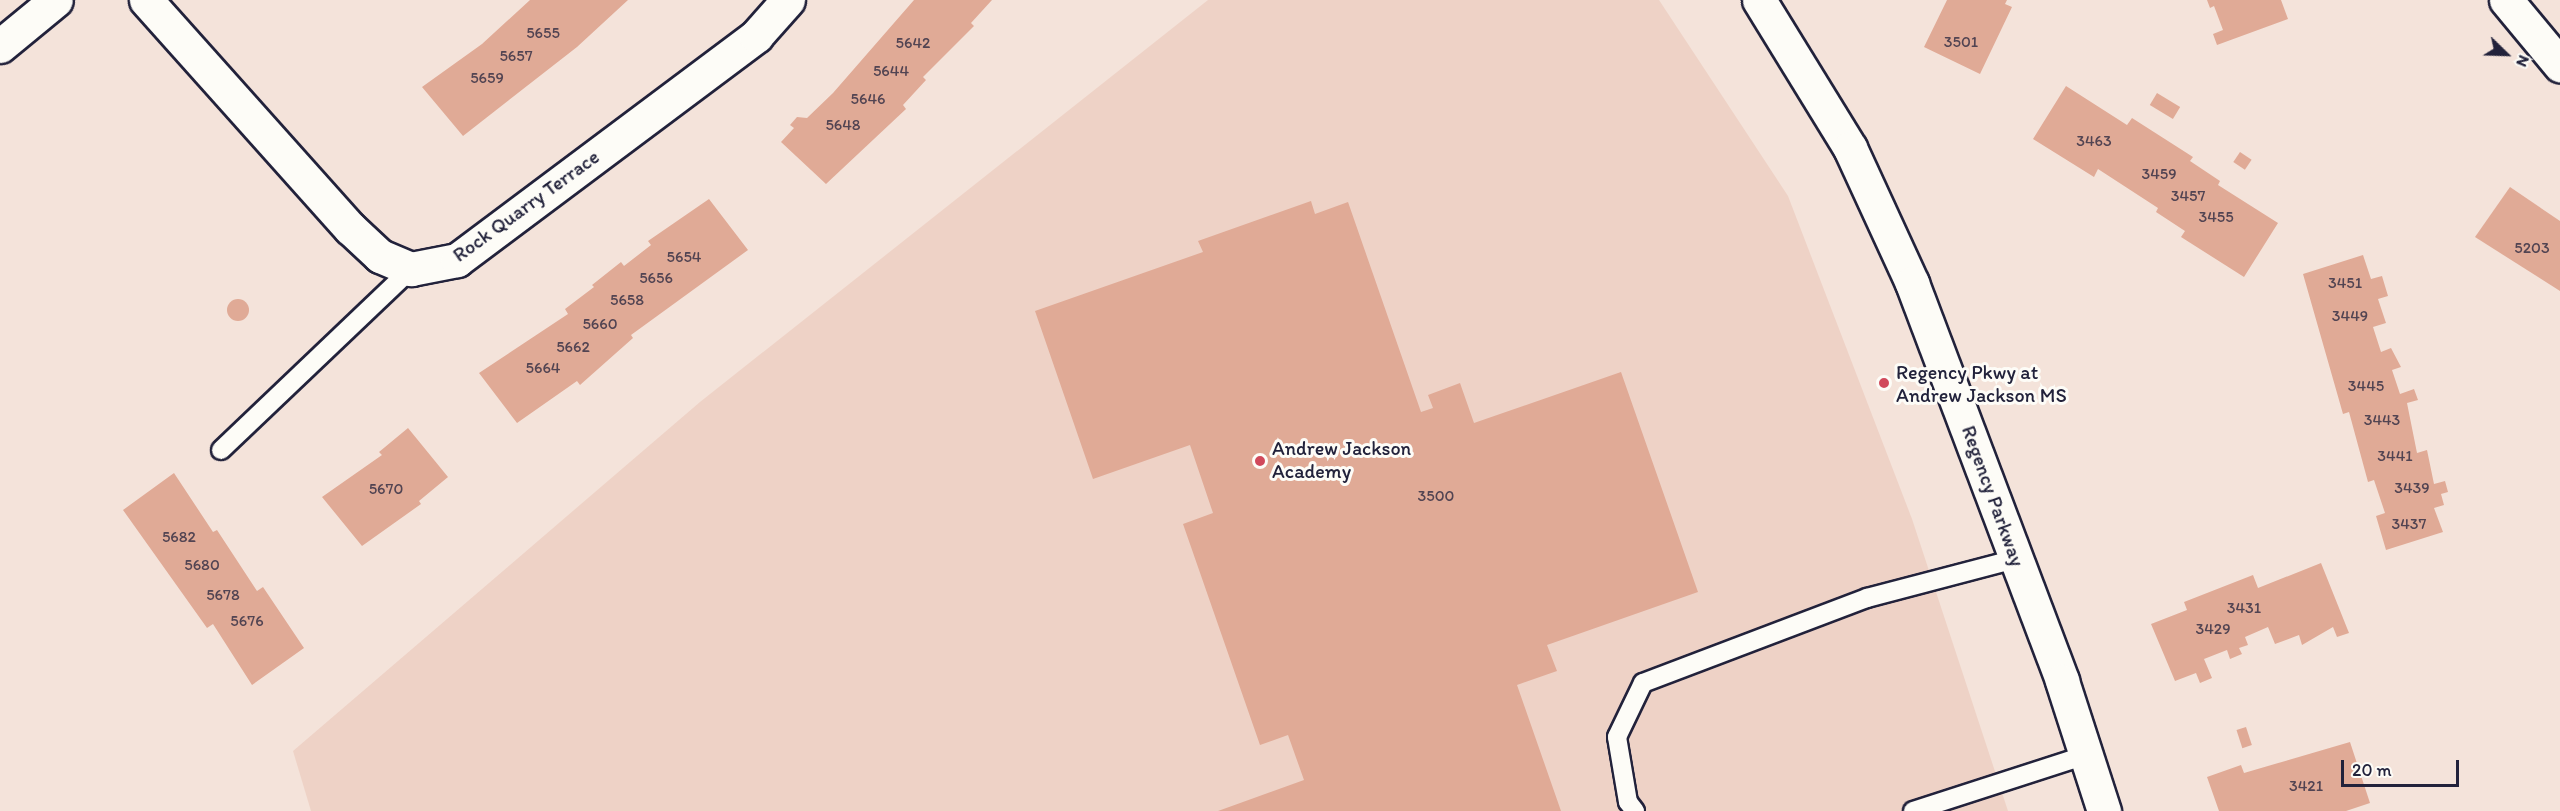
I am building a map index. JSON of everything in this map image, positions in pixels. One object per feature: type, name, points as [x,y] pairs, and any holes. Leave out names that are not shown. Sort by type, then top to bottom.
[{"type":"street","points":[[0,46],[56,0]]},
{"type":"street","points":[[146,0],[350,228],[380,256],[411,269]]},
{"type":"street","name":"Rock Quarry Terrace","points":[[411,269],[458,260],[756,36],[788,0]]},
{"type":"street","name":"Regency Parkway","points":[[1759,0],[1850,148],[1945,361],[2104,811]]},
{"type":"street","points":[[2506,0],[2560,65]]},
{"type":"lane","points":[[221,450],[411,269]]},
{"type":"lane","points":[[1635,811],[1628,802],[1617,737],[1643,683],[1867,598],[2016,559]]},
{"type":"lane","points":[[1913,811],[2086,755]]},
{"type":"shaded area","name":"Andrew Jackson Academy","points":[[1208,0],[1659,0],[1788,196],[1912,519],[2008,811],[311,811],[293,751],[700,402]]},
{"type":"building","points":[[530,0],[628,0],[577,47],[463,136],[422,87],[482,44]]},
{"type":"building","points":[[914,0],[992,0],[971,23],[974,26],[923,77],[926,80],[903,105],[906,109],[826,184],[781,142],[794,128],[790,125],[797,117],[807,118],[833,93]]},
{"type":"building","points":[[1947,0],[2007,0],[2005,4],[2012,7],[1980,74],[1924,47]]},
{"type":"building","points":[[2207,0],[2281,0],[2288,19],[2217,45],[2213,34],[2223,30],[2214,6],[2210,8]]},
{"type":"building","points":[[2066,86],[2127,125],[2132,118],[2193,157],[2190,161],[2220,181],[2218,185],[2278,223],[2244,277],[2181,237],[2185,231],[2156,212],[2158,208],[2098,169],[2094,177],[2033,139]]},
{"type":"building","points":[[2157,93],[2180,107],[2173,119],[2150,105]]},
{"type":"building","points":[[2240,152],[2252,160],[2245,170],[2233,162]]},
{"type":"building","points":[[2510,187],[2560,221],[2560,291],[2475,237]]},
{"type":"building","points":[[709,199],[748,250],[631,335],[633,338],[580,385],[577,381],[517,423],[479,373],[568,314],[565,309],[594,287],[592,285],[621,262],[624,266],[651,245],[648,241]]},
{"type":"building","points":[[1311,201],[1315,214],[1348,202],[1421,412],[1433,408],[1428,395],[1460,383],[1474,423],[1621,372],[1698,592],[1547,645],[1557,671],[1517,685],[1561,811],[1218,811],[1304,780],[1288,735],[1260,745],[1183,524],[1213,513],[1190,445],[1093,479],[1035,311],[1203,252],[1198,241]]},
{"type":"building","points":[[2363,255],[2371,279],[2382,276],[2388,296],[2378,299],[2386,323],[2373,327],[2381,352],[2391,348],[2401,367],[2392,370],[2400,394],[2414,389],[2418,400],[2407,403],[2417,453],[2427,450],[2434,484],[2445,481],[2448,492],[2441,494],[2444,505],[2434,508],[2443,532],[2386,550],[2376,516],[2385,513],[2374,480],[2368,482],[2349,412],[2343,414],[2303,274]]},
{"type":"building","points":[[238,299],[246,302],[249,310],[246,318],[238,321],[230,318],[227,310],[230,302]]},
{"type":"building","points":[[408,428],[448,477],[419,501],[421,504],[362,546],[322,497],[382,455],[379,452]]},
{"type":"building","points":[[174,473],[213,532],[217,530],[257,591],[263,587],[304,648],[252,685],[213,624],[207,628],[123,510]]},
{"type":"building","points":[[2321,563],[2349,633],[2337,637],[2333,627],[2302,645],[2299,635],[2275,644],[2268,627],[2245,637],[2248,645],[2239,648],[2242,654],[2230,659],[2227,650],[2204,659],[2212,678],[2200,683],[2196,673],[2175,681],[2151,624],[2187,610],[2184,602],[2253,575],[2258,588]]},
{"type":"building","points":[[2246,727],[2252,745],[2242,748],[2236,730]]},
{"type":"building","points":[[2350,742],[2370,803],[2346,811],[2219,811],[2207,777],[2241,765],[2244,773]]},
{"type":"place","name":"Regency Pkwy at Andrew Jackson MS","points":[[1884,383]]},
{"type":"place","name":"Andrew Jackson Academy","points":[[1260,461]]}]
